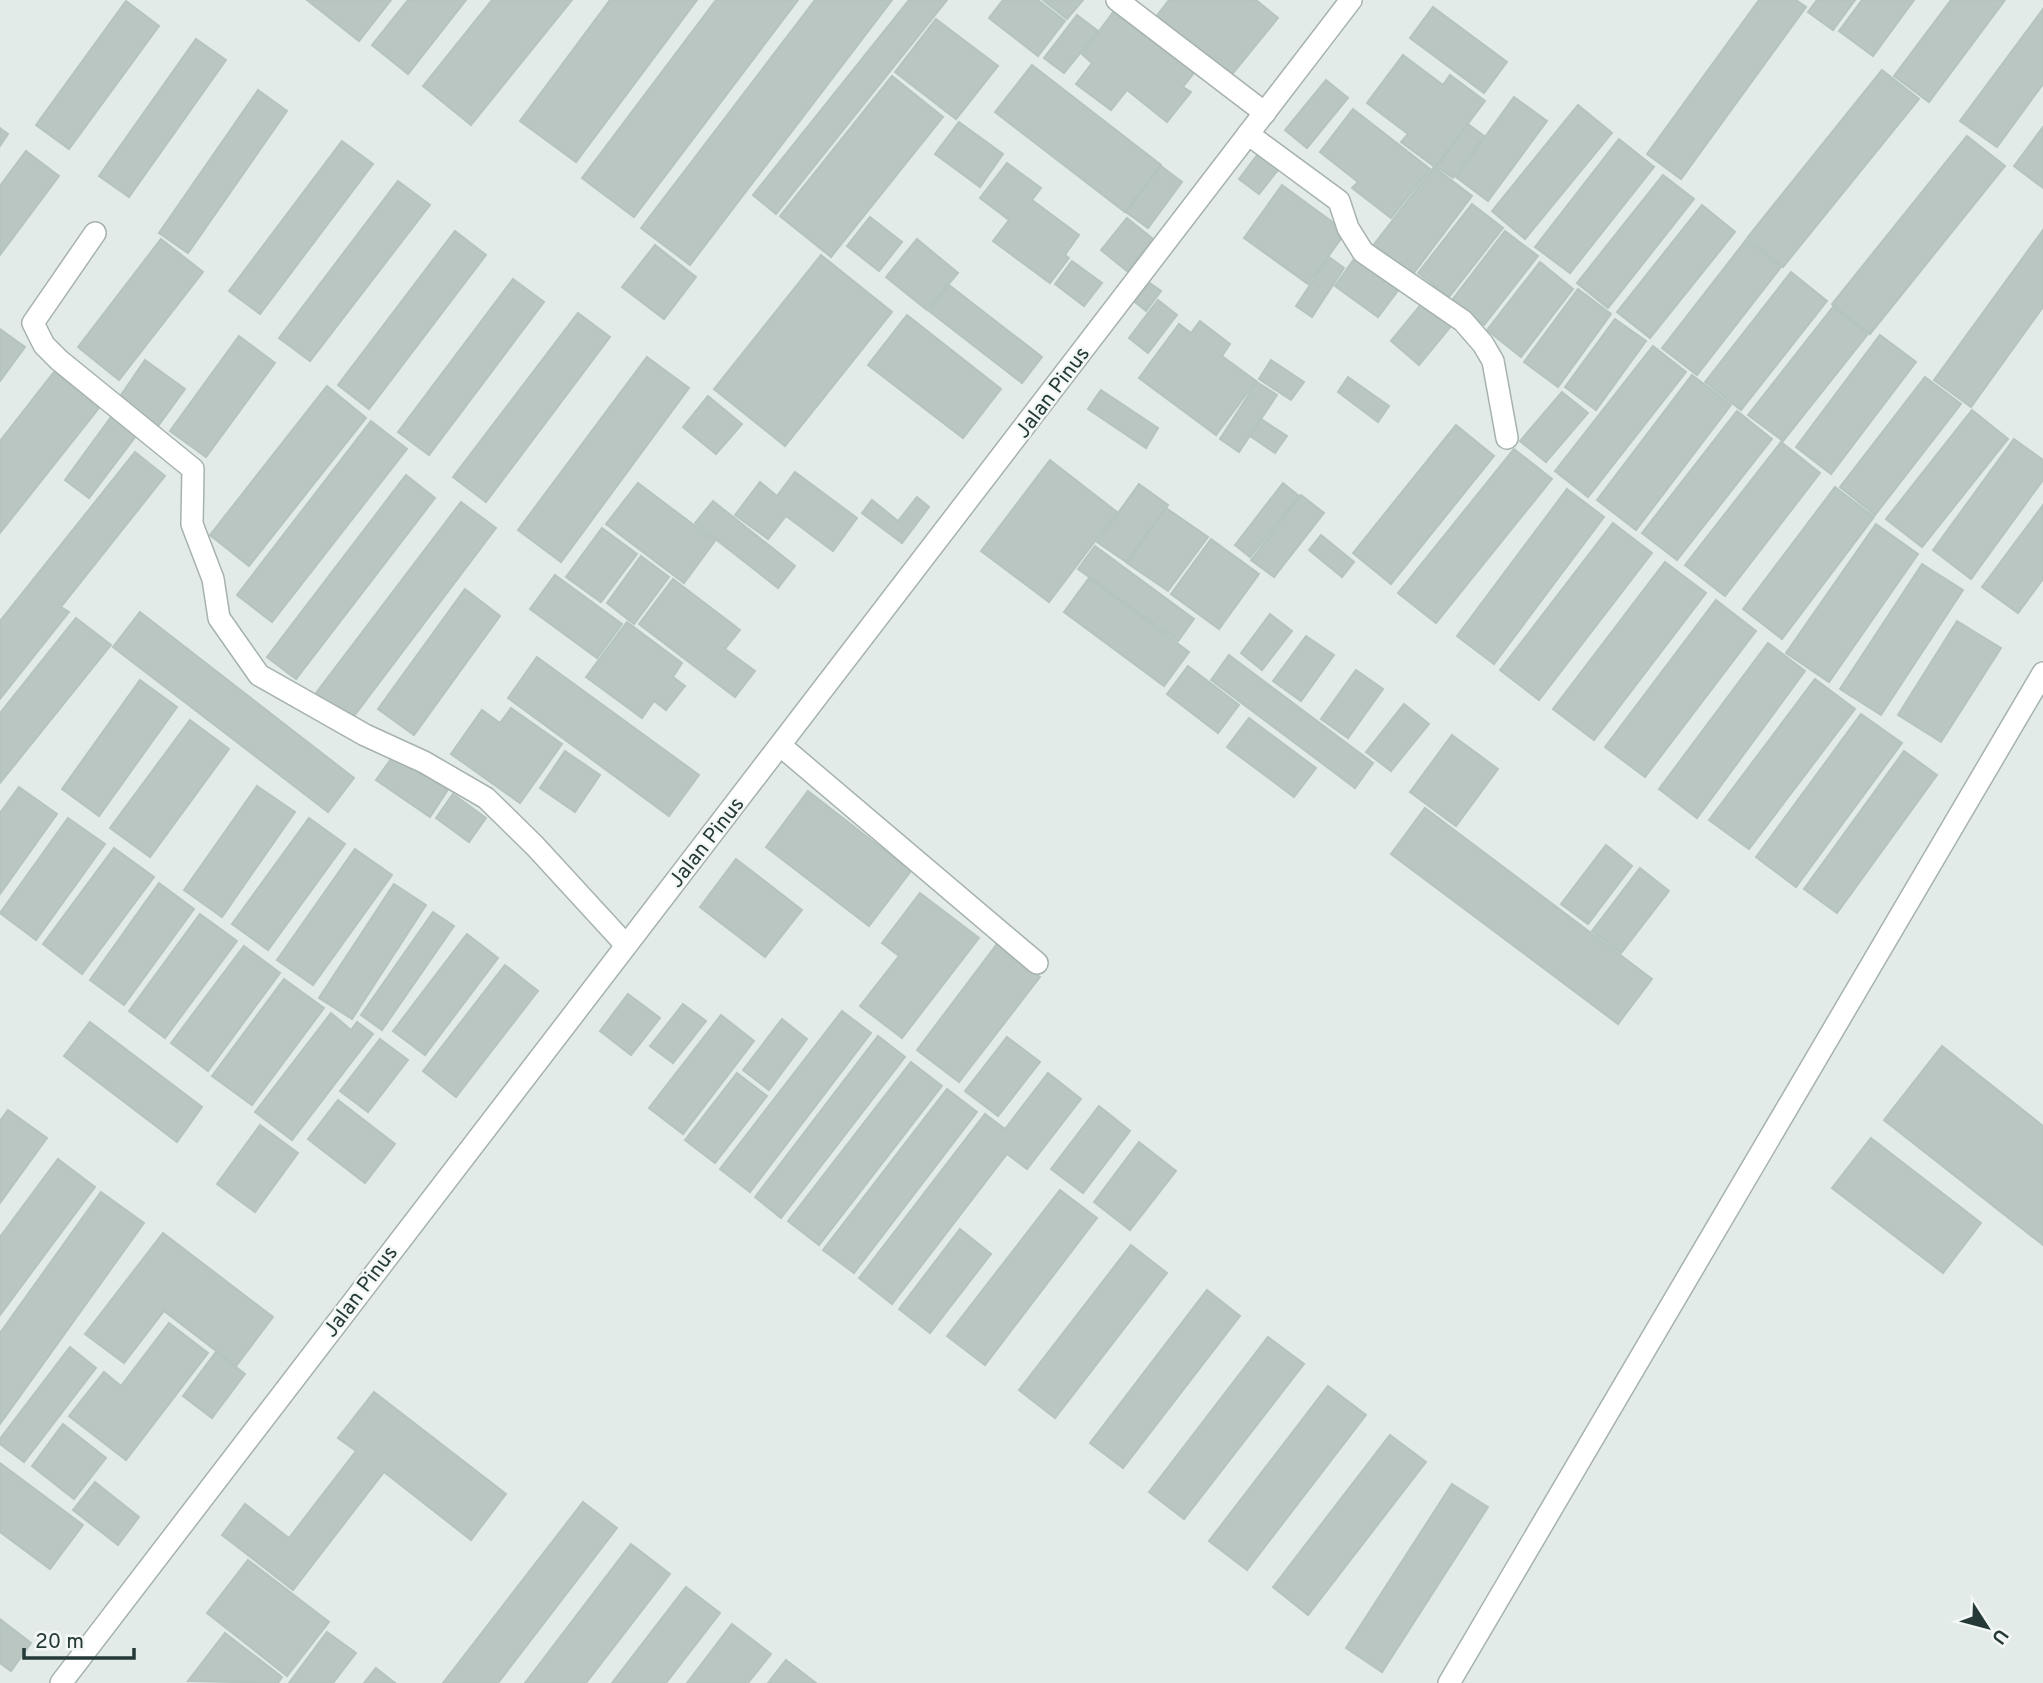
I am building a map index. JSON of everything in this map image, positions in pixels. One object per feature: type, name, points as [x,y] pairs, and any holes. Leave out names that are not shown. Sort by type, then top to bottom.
[{"type":"street","points":[[1117,0],[1265,113]]},
{"type":"street","name":"Jalan Pinus","points":[[61,1683],[1351,0]]},
{"type":"street","points":[[1248,134],[1339,201],[1348,228],[1363,252],[1463,321],[1483,344],[1493,361],[1507,438]]},
{"type":"street","points":[[95,233],[33,323],[44,345],[59,360],[193,469],[192,524],[212,579],[219,618],[259,675],[365,736],[424,762],[486,798],[625,944]]},
{"type":"street","points":[[1448,1683],[2043,673]]},
{"type":"street","points":[[781,746],[1037,963]]},
{"type":"building","points":[[307,0],[391,0],[359,41]]},
{"type":"building","points":[[408,0],[466,0],[408,74],[372,45]]},
{"type":"building","points":[[492,0],[572,0],[471,125],[423,86]]},
{"type":"building","points":[[610,0],[697,0],[576,162],[520,121]]},
{"type":"building","points":[[716,0],[798,0],[634,217],[582,178]]},
{"type":"building","points":[[815,0],[892,0],[690,265],[641,228]]},
{"type":"building","points":[[909,0],[947,0],[776,214],[753,195]]},
{"type":"building","points":[[1003,0],[1038,0],[1065,21],[1038,56],[989,18]]},
{"type":"building","points":[[1043,0],[1083,0],[1067,19]]},
{"type":"building","points":[[1169,0],[1256,0],[1278,18],[1229,78],[1155,18]]},
{"type":"building","points":[[1759,0],[1796,0],[1806,7],[1681,179],[1647,154]]},
{"type":"building","points":[[1817,0],[1855,0],[1833,30],[1808,12]]},
{"type":"building","points":[[1862,0],[1914,0],[1873,56],[1839,31]]},
{"type":"building","points":[[1951,0],[2005,0],[1929,102],[1894,76]]},
{"type":"building","points":[[126,1],[159,26],[69,149],[36,125]]},
{"type":"building","points":[[1117,7],[1197,69],[1183,87],[1191,92],[1167,122],[1127,90],[1111,110],[1076,84],[1092,63],[1082,54]]},
{"type":"building","points":[[1433,7],[1507,62],[1484,93],[1410,38]]},
{"type":"building","points":[[2043,9],[2043,84],[1997,147],[1960,121]]},
{"type":"building","points":[[1077,15],[1098,31],[1064,73],[1044,58]]},
{"type":"building","points":[[936,19],[998,66],[956,119],[895,72]]},
{"type":"building","points":[[196,39],[226,60],[129,197],[99,176]]},
{"type":"building","points":[[1403,55],[1443,85],[1450,75],[1485,101],[1435,167],[1401,142],[1408,134],[1367,103]]},
{"type":"building","points":[[1032,65],[1161,165],[1125,212],[995,112]]},
{"type":"building","points":[[1882,70],[1919,99],[1783,267],[1747,238]]},
{"type":"building","points":[[892,76],[943,117],[831,257],[780,216]]},
{"type":"building","points":[[1326,80],[1348,98],[1307,148],[1285,130]]},
{"type":"building","points":[[258,90],[287,111],[188,253],[159,233]]},
{"type":"building","points":[[1514,97],[1547,121],[1488,201],[1456,177]]},
{"type":"building","points":[[1578,105],[1612,133],[1525,239],[1492,211]]},
{"type":"building","points":[[1353,109],[1430,169],[1391,218],[1352,188],[1358,182],[1320,152]]},
{"type":"building","points":[[959,122],[1003,154],[980,187],[935,154]]},
{"type":"building","points":[[1468,124],[1484,136],[1453,178],[1437,167]]},
{"type":"building","points":[[2043,127],[2043,188],[2014,166]]},
{"type":"building","points":[[0,128],[8,134],[0,146]]},
{"type":"building","points":[[1967,136],[2005,166],[1870,334],[1832,304]]},
{"type":"building","points":[[1619,139],[1654,167],[1570,273],[1535,247]]},
{"type":"building","points":[[342,141],[373,164],[260,314],[229,291]]},
{"type":"building","points":[[1261,150],[1282,165],[1259,194],[1239,179]]},
{"type":"building","points":[[26,151],[59,176],[0,255],[0,186]]},
{"type":"building","points":[[1007,163],[1041,188],[1032,200],[1079,235],[1065,255],[1069,258],[1050,283],[993,241],[1009,220],[980,198]]},
{"type":"building","points":[[1161,166],[1182,182],[1148,228],[1126,212]]},
{"type":"building","points":[[1434,167],[1472,196],[1407,282],[1368,252]]},
{"type":"building","points":[[1663,175],[1694,199],[1608,308],[1577,283]]},
{"type":"building","points":[[398,181],[430,205],[310,361],[279,338]]},
{"type":"building","points":[[1282,185],[1346,232],[1308,284],[1244,238]]},
{"type":"building","points":[[1472,204],[1503,228],[1449,297],[1418,273]]},
{"type":"building","points":[[1702,205],[1735,232],[1650,338],[1617,312]]},
{"type":"building","points":[[870,217],[902,242],[879,271],[847,246]]},
{"type":"building","points":[[1127,218],[1153,239],[1127,271],[1101,250]]},
{"type":"building","points":[[2043,230],[2043,307],[1971,407],[1934,380]]},
{"type":"building","points":[[455,231],[486,255],[369,409],[338,385]]},
{"type":"building","points":[[1505,231],[1538,256],[1484,325],[1452,300]]},
{"type":"building","points":[[161,239],[203,272],[119,380],[78,347]]},
{"type":"building","points":[[917,239],[958,273],[927,310],[886,277]]},
{"type":"building","points":[[1746,240],[1781,267],[1697,375],[1662,348]]},
{"type":"building","points":[[655,245],[696,277],[664,319],[622,287]]},
{"type":"building","points":[[1359,252],[1403,284],[1378,317],[1335,286]]},
{"type":"building","points":[[821,255],[892,312],[785,446],[714,389]]},
{"type":"building","points":[[1329,257],[1344,268],[1312,317],[1296,306]]},
{"type":"building","points":[[1072,261],[1102,283],[1084,306],[1055,284]]},
{"type":"building","points":[[1540,262],[1573,289],[1521,357],[1487,330]]},
{"type":"building","points":[[1791,272],[1827,301],[1741,410],[1705,382]]},
{"type":"building","points":[[513,279],[544,302],[429,455],[398,432]]},
{"type":"building","points":[[1150,283],[1161,291],[1146,311],[1135,302]]},
{"type":"building","points":[[949,285],[1042,357],[1022,383],[929,311]]},
{"type":"building","points":[[1578,289],[1611,314],[1558,387],[1524,362]]},
{"type":"building","points":[[1158,300],[1177,315],[1148,353],[1129,338]]},
{"type":"building","points":[[1423,302],[1451,326],[1419,365],[1391,341]]},
{"type":"building","points":[[1833,307],[1868,334],[1783,441],[1748,415]]},
{"type":"building","points":[[578,313],[610,337],[486,502],[453,477]]},
{"type":"building","points":[[907,315],[1001,389],[963,438],[868,365]]},
{"type":"building","points":[[1615,319],[1646,341],[1596,410],[1565,387]]},
{"type":"building","points":[[1200,321],[1230,344],[1222,356],[1256,381],[1216,435],[1139,378],[1179,324],[1191,333]]},
{"type":"building","points":[[0,329],[25,347],[0,381]]},
{"type":"building","points":[[1880,335],[1916,362],[1831,474],[1796,447]]},
{"type":"building","points":[[239,336],[275,363],[206,457],[170,431]]},
{"type":"building","points":[[1653,346],[1686,372],[1588,497],[1555,471]]},
{"type":"building","points":[[647,357],[689,388],[561,562],[518,530]]},
{"type":"building","points":[[145,360],[185,389],[158,426],[119,398]]},
{"type":"building","points":[[1271,360],[1304,382],[1291,400],[1259,379]]},
{"type":"building","points":[[54,372],[99,408],[0,533],[0,441]]},
{"type":"building","points":[[1692,375],[1731,405],[1636,530],[1597,500]]},
{"type":"building","points":[[1348,377],[1389,406],[1378,422],[1338,392]]},
{"type":"building","points":[[1925,377],[1961,404],[1875,515],[1840,487]]},
{"type":"building","points":[[1257,382],[1277,395],[1239,452],[1220,439]]},
{"type":"building","points":[[327,386],[366,418],[249,566],[210,535]]},
{"type":"building","points":[[1101,390],[1158,428],[1146,448],[1088,409]]},
{"type":"building","points":[[1562,392],[1588,413],[1546,462],[1520,441]]},
{"type":"building","points":[[708,396],[742,424],[716,454],[683,427]]},
{"type":"building","points":[[1972,410],[2008,439],[1922,547],[1886,519]]},
{"type":"building","points":[[1737,411],[1772,439],[1677,560],[1642,533]]},
{"type":"building","points":[[111,417],[136,436],[89,498],[65,480]]},
{"type":"building","points":[[1261,419],[1287,436],[1275,453],[1250,436]]},
{"type":"building","points":[[371,421],[407,449],[272,622],[237,595]]},
{"type":"building","points":[[1456,425],[1494,456],[1391,584],[1353,553]]},
{"type":"building","points":[[2014,439],[2043,460],[2043,480],[1971,579],[1933,550]]},
{"type":"building","points":[[1781,442],[1820,473],[1725,596],[1685,565]]},
{"type":"building","points":[[1514,449],[1552,479],[1436,623],[1398,593]]},
{"type":"building","points":[[135,452],[165,476],[61,607],[69,612],[0,699],[0,621]]},
{"type":"building","points":[[1050,460],[1117,512],[1049,602],[981,551]]},
{"type":"building","points":[[795,472],[857,518],[833,551],[786,516],[768,539],[735,515],[760,482],[777,496]]},
{"type":"building","points":[[406,475],[435,498],[296,679],[267,657]]},
{"type":"building","points":[[638,483],[715,541],[684,583],[606,524]]},
{"type":"building","points":[[1283,483],[1299,496],[1250,557],[1235,545]]},
{"type":"building","points":[[1139,484],[1168,505],[1126,562],[1097,542]]},
{"type":"building","points":[[1835,487],[1874,517],[1782,639],[1743,609]]},
{"type":"building","points":[[1567,489],[1604,517],[1494,664],[1457,636]]},
{"type":"building","points":[[1301,495],[1324,513],[1274,577],[1251,560]]},
{"type":"building","points":[[917,497],[929,507],[902,543],[862,513],[872,500],[898,521]]},
{"type":"building","points":[[713,501],[795,566],[778,588],[695,523]]},
{"type":"building","points":[[461,502],[496,528],[351,720],[316,693]]},
{"type":"building","points":[[2043,505],[2043,579],[2018,613],[1982,587]]},
{"type":"building","points":[[1166,508],[1208,537],[1168,591],[1127,563]]},
{"type":"building","points":[[1613,523],[1652,553],[1539,700],[1500,670]]},
{"type":"building","points":[[1876,524],[1918,554],[1829,682],[1786,653]]},
{"type":"building","points":[[602,528],[637,554],[601,602],[566,577]]},
{"type":"building","points":[[1321,535],[1354,562],[1342,577],[1309,550]]},
{"type":"building","points":[[1211,539],[1259,574],[1219,629],[1171,594]]},
{"type":"building","points":[[1095,546],[1194,619],[1178,641],[1078,569]]},
{"type":"building","points":[[641,556],[669,577],[634,624],[607,603]]},
{"type":"building","points":[[1665,562],[1706,593],[1594,740],[1553,709]]},
{"type":"building","points":[[1922,564],[1963,590],[1881,715],[1840,689]]},
{"type":"building","points":[[555,575],[622,624],[597,658],[530,609]]},
{"type":"building","points":[[1089,578],[1189,652],[1164,686],[1064,612]]},
{"type":"building","points":[[673,579],[740,630],[725,649],[755,671],[735,697],[639,624]]},
{"type":"building","points":[[465,589],[500,616],[414,735],[378,709]]},
{"type":"building","points":[[1716,600],[1756,631],[1645,777],[1605,747]]},
{"type":"building","points":[[140,612],[354,778],[328,812],[113,647]]},
{"type":"building","points":[[1270,614],[1292,631],[1262,670],[1241,653]]},
{"type":"building","points":[[76,618],[111,645],[0,783],[0,713]]},
{"type":"building","points":[[1957,621],[2001,648],[1941,742],[1898,715]]},
{"type":"building","points":[[627,622],[682,663],[673,677],[685,686],[666,710],[654,701],[642,718],[586,677]]},
{"type":"building","points":[[1306,636],[1334,655],[1301,701],[1273,681]]},
{"type":"building","points":[[1768,643],[1805,671],[1697,818],[1659,789]]},
{"type":"building","points":[[1229,655],[1373,763],[1355,788],[1211,680]]},
{"type":"building","points":[[537,657],[699,775],[669,816],[508,698]]},
{"type":"building","points":[[1188,666],[1239,705],[1218,733],[1167,694]]},
{"type":"building","points":[[1356,670],[1383,689],[1348,738],[1321,719]]},
{"type":"building","points":[[1815,679],[1855,709],[1749,849],[1709,820]]},
{"type":"building","points":[[140,680],[177,707],[99,816],[62,789]]},
{"type":"building","points":[[1404,704],[1429,724],[1391,771],[1366,752]]},
{"type":"building","points":[[511,708],[562,744],[520,803],[451,754],[482,710],[500,723]]},
{"type":"building","points":[[1861,714],[1902,743],[1796,887],[1756,857]]},
{"type":"building","points":[[1249,718],[1316,768],[1294,797],[1227,747]]},
{"type":"building","points":[[190,720],[229,749],[150,857],[110,828]]},
{"type":"building","points":[[1452,735],[1498,769],[1456,826],[1410,792]]},
{"type":"building","points":[[565,751],[600,775],[575,812],[540,788]]},
{"type":"building","points":[[1904,751],[1937,775],[1837,913],[1804,889]]},
{"type":"building","points":[[396,752],[449,788],[430,817],[376,780]]},
{"type":"building","points":[[257,786],[295,812],[222,917],[184,890]]},
{"type":"building","points":[[19,787],[57,814],[0,894],[0,813]]},
{"type":"building","points":[[808,791],[911,871],[869,926],[766,847]]},
{"type":"building","points":[[453,794],[486,818],[469,842],[436,818]]},
{"type":"building","points":[[1425,808],[1652,979],[1618,1024],[1391,854]]},
{"type":"building","points":[[68,818],[105,844],[36,940],[0,913]]},
{"type":"building","points":[[309,818],[345,844],[268,950],[232,924]]},
{"type":"building","points":[[1606,845],[1632,866],[1588,924],[1561,904]]},
{"type":"building","points":[[114,848],[154,877],[82,974],[43,944]]},
{"type":"building","points":[[355,849],[392,875],[313,985],[277,960]]},
{"type":"building","points":[[736,859],[802,910],[765,957],[700,907]]},
{"type":"building","points":[[1640,868],[1669,891],[1621,953],[1592,931]]},
{"type":"building","points":[[159,883],[194,909],[124,1005],[90,980]]},
{"type":"building","points":[[394,884],[426,905],[352,1019],[319,998]]},
{"type":"building","points":[[920,893],[979,938],[902,1038],[860,1006],[899,956],[882,943]]},
{"type":"building","points":[[433,912],[454,926],[382,1030],[361,1015]]},
{"type":"building","points":[[200,914],[237,941],[165,1038],[129,1011]]},
{"type":"building","points":[[467,934],[498,958],[425,1055],[393,1031]]},
{"type":"building","points":[[997,944],[1040,977],[959,1082],[917,1050]]},
{"type":"building","points":[[244,946],[280,973],[208,1071],[171,1043]]},
{"type":"building","points":[[505,965],[538,991],[456,1097],[423,1071]]},
{"type":"building","points":[[284,979],[324,1008],[252,1105],[212,1076]]},
{"type":"building","points":[[628,994],[660,1018],[631,1055],[600,1031]]},
{"type":"building","points":[[683,1004],[706,1021],[673,1063],[650,1046]]},
{"type":"building","points":[[842,1011],[871,1033],[750,1192],[720,1169]]},
{"type":"building","points":[[331,1013],[351,1030],[357,1022],[373,1034],[292,1140],[255,1112]]},
{"type":"building","points":[[721,1015],[754,1041],[683,1134],[649,1108]]},
{"type":"building","points":[[782,1019],[807,1039],[769,1090],[743,1070]]},
{"type":"building","points":[[90,1022],[202,1107],[177,1142],[64,1056]]},
{"type":"building","points":[[878,1036],[905,1057],[781,1218],[755,1197]]},
{"type":"building","points":[[1007,1037],[1040,1062],[998,1116],[965,1091]]},
{"type":"building","points":[[380,1039],[408,1060],[368,1112],[340,1091]]},
{"type":"building","points":[[1942,1046],[2043,1126],[2043,1245],[1884,1120]]},
{"type":"building","points":[[911,1062],[942,1086],[819,1245],[788,1221]]},
{"type":"building","points":[[737,1073],[767,1096],[715,1163],[685,1140]]},
{"type":"building","points":[[1048,1073],[1081,1099],[1027,1169],[1007,1154],[892,1304],[859,1278],[985,1114],[1005,1129]]},
{"type":"building","points":[[947,1089],[977,1112],[854,1273],[823,1250]]},
{"type":"building","points":[[338,1100],[395,1144],[365,1183],[308,1139]]},
{"type":"building","points":[[1099,1106],[1130,1131],[1083,1193],[1051,1169]]},
{"type":"building","points":[[8,1110],[47,1138],[0,1203],[0,1121]]},
{"type":"building","points":[[260,1125],[298,1153],[255,1212],[217,1184]]},
{"type":"building","points":[[1871,1138],[1981,1223],[1943,1273],[1832,1188]]},
{"type":"building","points":[[1139,1142],[1176,1171],[1130,1230],[1094,1202]]},
{"type":"building","points":[[58,1159],[95,1187],[0,1315],[0,1237]]},
{"type":"building","points":[[1060,1190],[1097,1218],[985,1365],[947,1336]]},
{"type":"building","points":[[101,1192],[144,1223],[0,1424],[0,1333]]},
{"type":"building","points":[[960,1229],[991,1254],[930,1333],[899,1309]]},
{"type":"building","points":[[163,1233],[273,1317],[236,1366],[164,1311],[124,1363],[85,1334]]},
{"type":"building","points":[[1131,1245],[1167,1273],[1055,1418],[1019,1390]]},
{"type":"building","points":[[1207,1290],[1240,1316],[1123,1468],[1090,1443]]},
{"type":"building","points":[[169,1323],[208,1353],[126,1460],[69,1416],[104,1372],[121,1386]]},
{"type":"building","points":[[1268,1337],[1304,1364],[1184,1519],[1149,1492]]},
{"type":"building","points":[[70,1347],[96,1368],[24,1462],[0,1444],[0,1439]]},
{"type":"building","points":[[216,1352],[245,1374],[212,1418],[183,1396]]},
{"type":"building","points":[[1328,1386],[1366,1415],[1247,1570],[1209,1541]]},
{"type":"building","points":[[374,1392],[506,1494],[471,1540],[384,1472],[293,1590],[222,1535],[245,1504],[289,1538],[356,1451],[338,1438]]},
{"type":"building","points":[[63,1424],[106,1458],[74,1499],[32,1466]]},
{"type":"building","points":[[1390,1435],[1426,1462],[1308,1615],[1273,1587]]},
{"type":"building","points":[[0,1463],[83,1525],[50,1569],[0,1532]]},
{"type":"building","points":[[95,1482],[139,1517],[118,1545],[73,1510]]},
{"type":"building","points":[[1452,1484],[1488,1507],[1382,1672],[1346,1648]]},
{"type":"building","points":[[583,1502],[617,1528],[498,1683],[443,1683]]},
{"type":"building","points":[[631,1544],[670,1574],[586,1683],[525,1683]]},
{"type":"building","points":[[248,1560],[329,1622],[287,1676],[207,1613]]},
{"type":"building","points":[[686,1587],[720,1613],[666,1683],[612,1683]]},
{"type":"building","points":[[0,1619],[31,1643],[11,1671],[0,1663]]},
{"type":"building","points":[[732,1624],[771,1654],[748,1683],[687,1683]]},
{"type":"building","points":[[327,1632],[356,1653],[333,1683],[289,1683]]},
{"type":"building","points":[[225,1633],[282,1677],[278,1683],[188,1681]]},
{"type":"building","points":[[786,1660],[816,1683],[768,1683]]},
{"type":"building","points":[[376,1668],[395,1683],[364,1683]]}]
